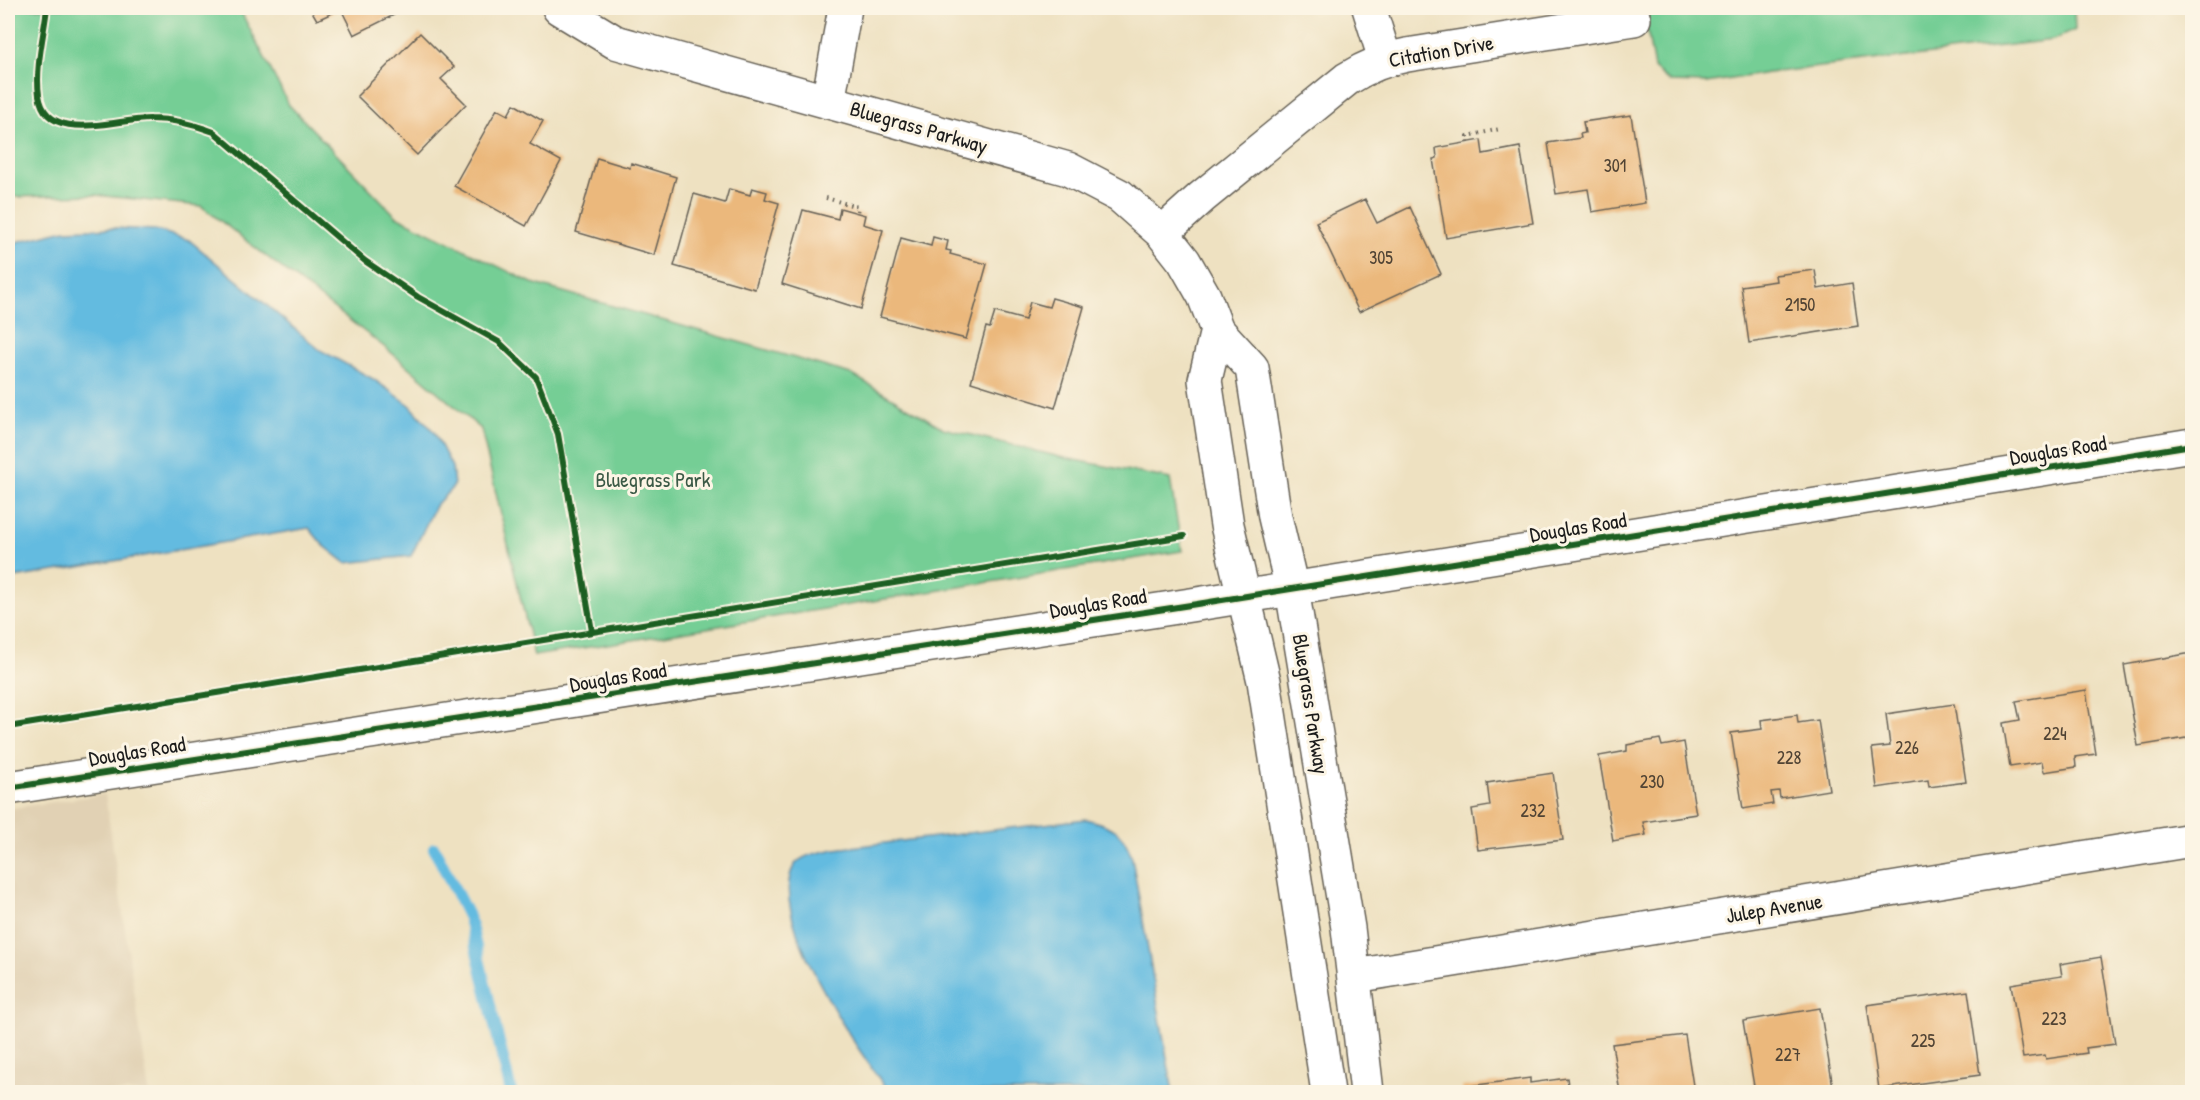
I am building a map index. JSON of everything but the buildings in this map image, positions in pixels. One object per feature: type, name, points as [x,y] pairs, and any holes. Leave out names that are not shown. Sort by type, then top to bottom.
[{"type":"street","name":"Bluegrass Parkway","points":[[559,8],[615,42],[1068,169],[1120,196],[1162,233],[1184,261],[1204,296],[1217,330],[1252,368],[1275,518],[1292,589],[1355,976],[1367,1092]]},
{"type":"street","points":[[828,102],[845,8]]},
{"type":"street","points":[[1369,8],[1385,59]]},
{"type":"street","name":"Citation Drive","points":[[1162,233],[1347,79],[1385,59],[1634,19]]},
{"type":"street","name":"Bluegrass Parkway","points":[[1217,330],[1205,380],[1227,525],[1264,681],[1328,1092]]},
{"type":"street","name":"Douglas Road","points":[[8,788],[1243,597],[2193,446]]},
{"type":"street","name":"Julep Avenue","points":[[1355,976],[2193,840]]},
{"type":"path","points":[[1468,143],[1468,136],[1500,129]]},
{"type":"path","points":[[826,198],[858,207],[857,213]]},
{"type":"shaded area","points":[[105,794],[149,1092],[8,1092],[8,809]]},
{"type":"green space","name":"Bluegrass Park","points":[[8,8],[239,8],[289,105],[396,216],[532,283],[851,374],[943,428],[1060,457],[1170,479],[1182,551],[534,656],[481,429],[387,349],[201,206],[95,195],[8,197]]},
{"type":"green space","points":[[1643,8],[2074,8],[2075,30],[2053,40],[1768,73],[1706,83],[1670,82],[1654,68]]},
{"type":"water","points":[[113,228],[155,230],[189,240],[320,350],[373,379],[410,405],[434,432],[452,467],[454,486],[435,506],[411,556],[346,563],[323,545],[309,528],[8,579],[8,244],[65,230]]},
{"type":"water","points":[[1086,819],[1110,827],[1121,835],[1132,858],[1173,1092],[889,1092],[838,1016],[803,949],[792,917],[789,888],[794,866],[807,856],[835,849]]},
{"type":"waterway","points":[[434,848],[469,918],[511,1092]]},
{"type":"cycle path","points":[[47,8],[38,85],[44,111],[55,120],[69,125],[85,126],[159,119],[183,122],[214,132],[365,261],[418,297],[499,342],[536,377],[558,434],[592,631]]},
{"type":"cycle path","points":[[8,788],[1197,604],[2192,445]]},
{"type":"cycle path","points":[[8,727],[1184,536]]}]
